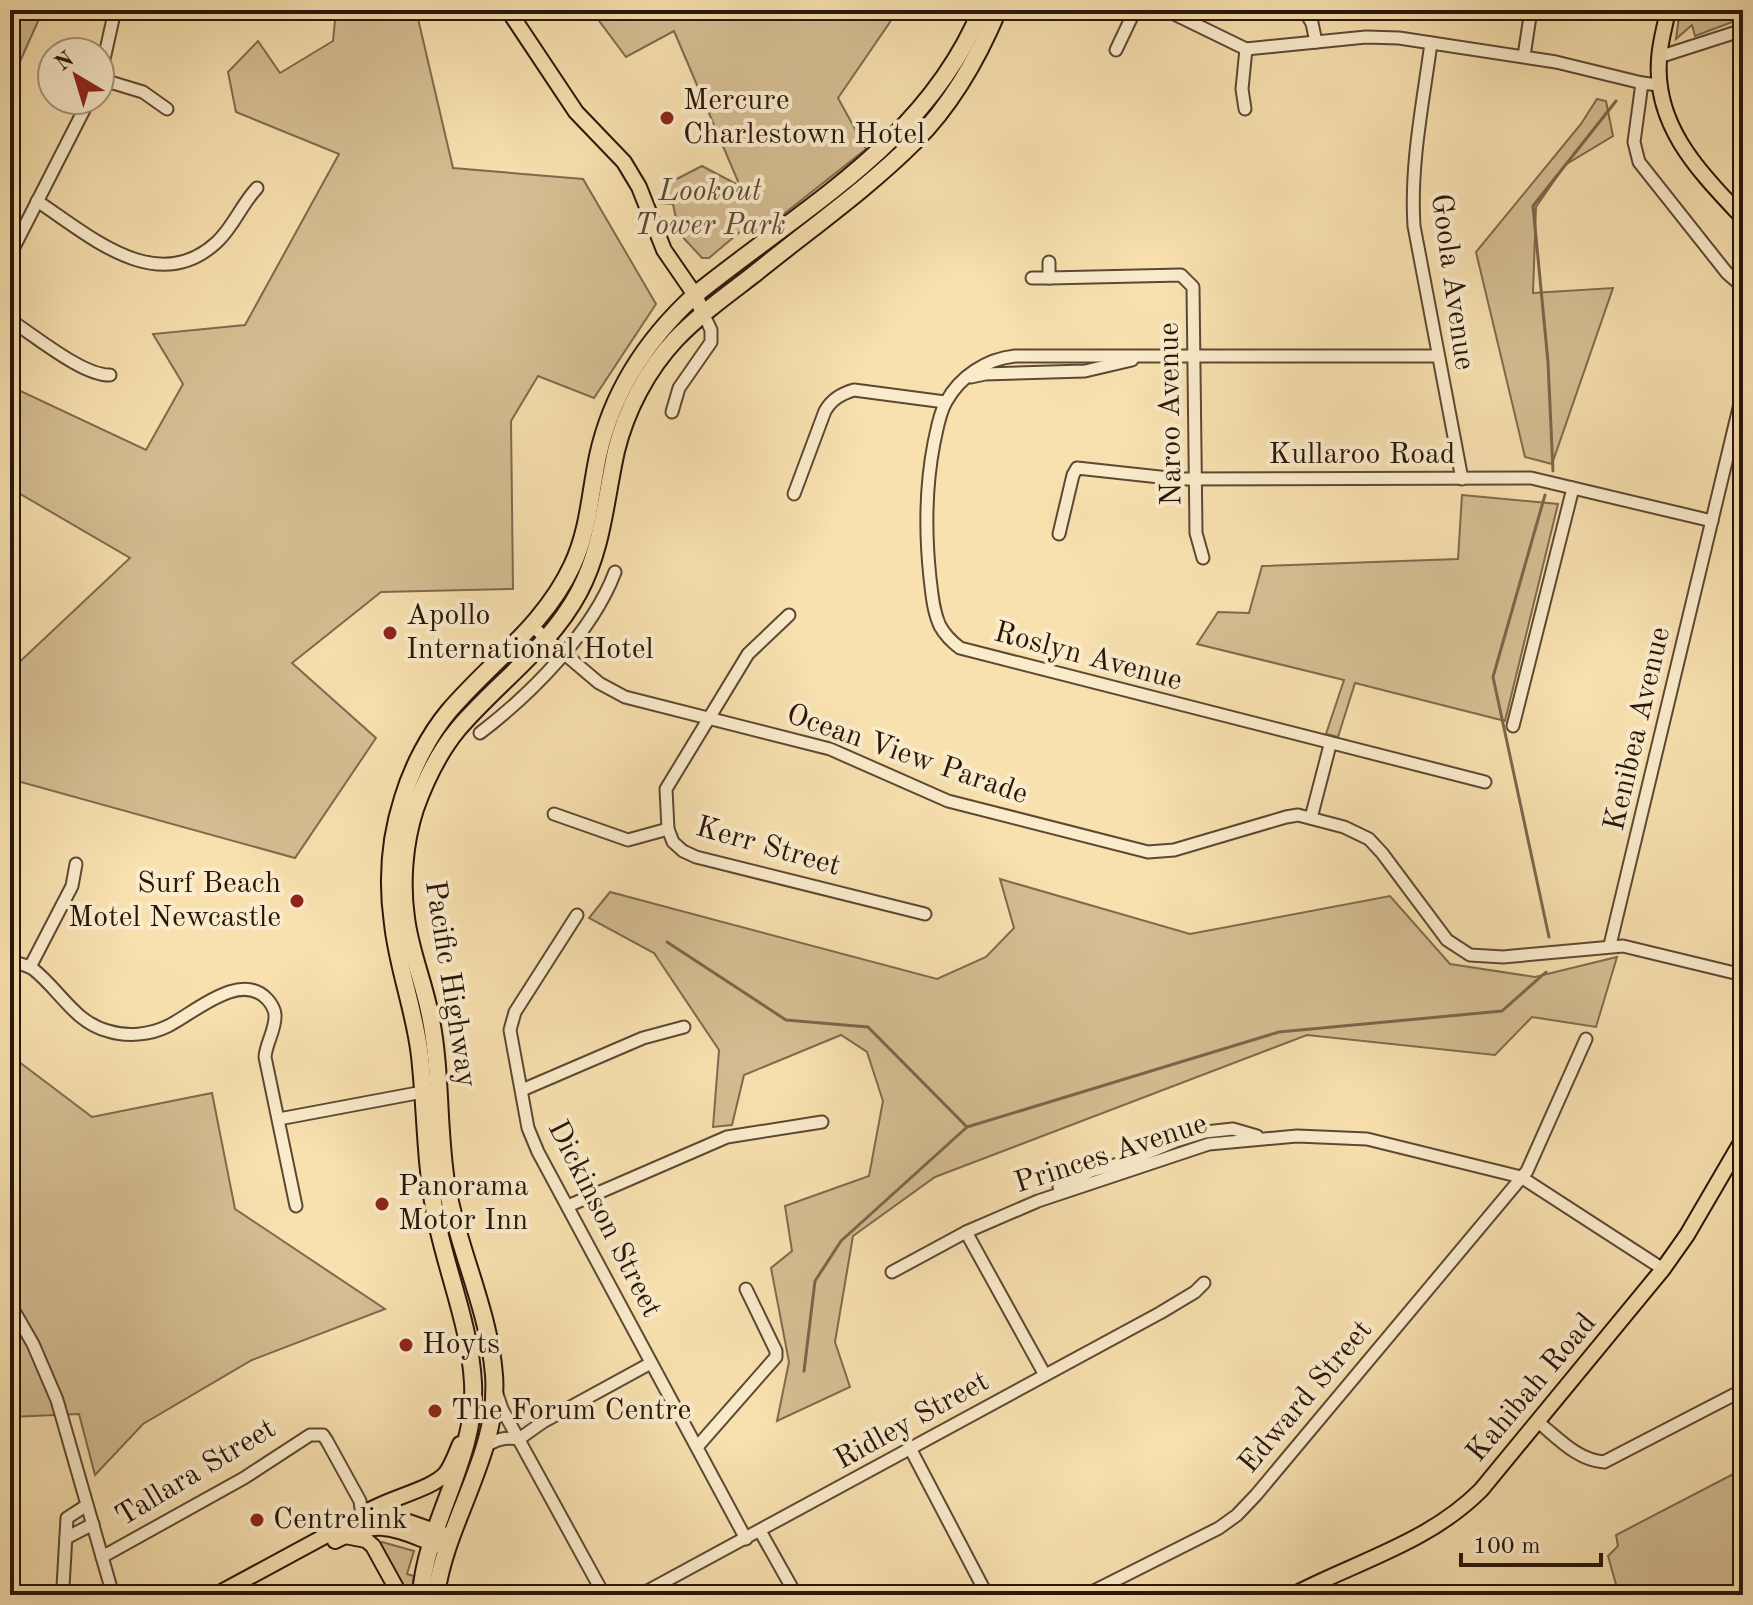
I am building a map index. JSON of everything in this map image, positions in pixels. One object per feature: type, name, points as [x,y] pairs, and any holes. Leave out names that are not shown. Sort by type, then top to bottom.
[{"type":"highway","name":"Pacific Highway","points":[[436,1595],[441,1540],[466,1444],[474,1388],[472,1357],[434,1210],[420,1052],[393,926],[390,896],[393,841],[399,812],[417,764],[447,714],[533,627],[551,603],[578,553],[589,518],[604,433],[618,397],[647,347],[695,295],[888,145],[934,94],[965,45],[981,10]]},
{"type":"highway","name":"Pacific Highway","points":[[421,1595],[422,1577],[483,1448],[491,1417],[494,1385],[488,1335],[455,1227],[447,1185],[440,1088],[430,1011],[406,918],[405,864],[411,826],[426,782],[442,750],[456,731],[547,639],[567,614],[602,535],[616,451],[634,401],[659,360],[703,313],[916,140],[966,76],[998,10]]},
{"type":"main road","points":[[508,10],[576,112],[624,162],[639,187],[664,250],[695,295],[703,313]]},
{"type":"main road","points":[[1668,10],[1659,57],[1659,85],[1667,117],[1677,140],[1699,172],[1743,218]]},
{"type":"main road","name":"Kahibah Road","points":[[1293,1595],[1429,1532],[1452,1517],[1481,1490],[1663,1269],[1687,1235],[1743,1139]]},
{"type":"main road","points":[[216,1595],[361,1508],[440,1478],[448,1470],[470,1423]]},
{"type":"main road","points":[[361,1508],[386,1514],[441,1540]]},
{"type":"main road","points":[[236,1595],[345,1536],[366,1528],[380,1527],[441,1540]]},
{"type":"main road","points":[[345,1536],[366,1540],[373,1546],[400,1595]]},
{"type":"street","points":[[109,36],[115,10]]},
{"type":"street","points":[[1116,50],[1135,10]]},
{"type":"street","points":[[1166,10],[1246,49],[1366,37],[1399,38],[1524,56],[1659,85]]},
{"type":"street","points":[[1304,10],[1312,23],[1316,42]]},
{"type":"street","points":[[1524,56],[1531,10]]},
{"type":"street","points":[[1659,57],[1743,30]]},
{"type":"street","name":"Goola Avenue","points":[[1431,43],[1412,197],[1414,226],[1462,479]]},
{"type":"street","points":[[1245,109],[1242,89],[1246,49]]},
{"type":"street","points":[[116,83],[143,92],[167,109]]},
{"type":"street","points":[[1642,83],[1634,142],[1639,162],[1727,273],[1743,287]]},
{"type":"street","points":[[10,255],[81,116]]},
{"type":"street","points":[[37,201],[130,260],[162,264],[177,263],[203,253],[215,244],[257,188]]},
{"type":"street","points":[[1032,278],[1049,278],[1049,262]]},
{"type":"street","name":"Naroo Avenue","points":[[1049,278],[1181,275],[1190,283],[1194,293],[1196,533],[1203,558]]},
{"type":"street","points":[[672,412],[679,388],[711,342],[711,330],[703,313]]},
{"type":"street","points":[[10,320],[81,366],[101,375],[110,375]]},
{"type":"street","name":"Roslyn Avenue","points":[[1437,356],[1103,355],[999,358],[983,364],[945,402],[928,477],[925,520],[936,614],[950,640],[960,648],[1330,745],[1485,782]]},
{"type":"street","points":[[794,494],[825,411],[844,393],[854,390],[945,402]]},
{"type":"street","name":"Kenibea Avenue","points":[[1610,945],[1743,391]]},
{"type":"street","name":"Kullaroo Road","points":[[1059,534],[1070,484],[1077,468],[1195,479],[1462,479],[1514,476],[1712,521]]},
{"type":"street","points":[[1513,726],[1573,488]]},
{"type":"street","points":[[480,733],[522,697],[564,653],[601,602],[615,572]]},
{"type":"street","name":"Kerr Street","points":[[789,615],[748,654],[666,789],[668,829],[673,842],[696,857],[925,914]]},
{"type":"street","name":"Ocean View Parade","points":[[533,627],[599,683],[625,697],[830,749],[948,801],[1148,852],[1174,850],[1286,817],[1311,818],[1358,832],[1369,839],[1447,940],[1470,955],[1503,957],[1610,945]]},
{"type":"street","points":[[1311,818],[1330,745]]},
{"type":"street","points":[[554,814],[628,840],[668,829]]},
{"type":"street","points":[[30,967],[72,886],[76,864]]},
{"type":"street","name":"Dickinson Street","points":[[577,915],[511,1022],[528,1128],[746,1539]]},
{"type":"street","points":[[1610,945],[1743,975]]},
{"type":"street","points":[[10,961],[30,967],[89,1023],[108,1031],[127,1034],[148,1033],[168,1027],[212,998],[230,992],[247,990],[261,993],[271,1002],[276,1016],[266,1043],[265,1057],[296,1206]]},
{"type":"street","points":[[522,1090],[643,1038],[684,1027]]},
{"type":"street","name":"Edward Street","points":[[1086,1595],[1163,1558],[1237,1515],[1527,1171],[1586,1039]]},
{"type":"street","points":[[279,1119],[440,1088]]},
{"type":"street","points":[[568,1206],[727,1137],[822,1122]]},
{"type":"street","name":"Princes Avenue","points":[[892,1272],[966,1232],[1038,1201],[1209,1144],[1261,1137],[1341,1136],[1367,1139],[1521,1177],[1663,1269]]},
{"type":"street","points":[[966,1232],[1045,1375]]},
{"type":"street","name":"Ridley Street","points":[[640,1595],[1160,1313],[1204,1283]]},
{"type":"street","points":[[697,1447],[776,1357],[776,1351],[746,1289]]},
{"type":"street","points":[[10,1304],[49,1377],[113,1595]]},
{"type":"street","points":[[483,1448],[496,1439],[519,1439],[543,1422],[651,1363]]},
{"type":"street","points":[[494,1385],[502,1409],[604,1595]]},
{"type":"street","points":[[1538,1422],[1580,1456],[1604,1462],[1743,1390]]},
{"type":"street","name":"Tallara Street","points":[[102,1557],[244,1478],[293,1443],[317,1434],[327,1441],[361,1508]]},
{"type":"street","points":[[911,1450],[987,1595]]},
{"type":"street","points":[[63,1587],[67,1518],[87,1505]]},
{"type":"street","points":[[66,1538],[93,1524]]},
{"type":"street","points":[[760,1531],[796,1595]]},
{"type":"green space","points":[[10,10],[43,10],[10,84]]},
{"type":"green space","points":[[336,10],[416,10],[453,168],[583,179],[656,304],[594,398],[538,376],[511,421],[513,589],[381,592],[292,663],[376,738],[295,858],[10,779],[10,668],[130,558],[10,488],[10,386],[146,450],[183,384],[153,334],[245,325],[339,154],[236,112],[228,72],[258,41],[280,73],[333,41]]},
{"type":"green space","name":"Lookout Tower Park","points":[[591,10],[893,10],[890,22],[838,98],[866,149],[761,232],[754,220],[709,258],[702,258],[679,233],[673,204],[661,203],[663,186],[702,166],[740,186],[674,31],[626,57]]},
{"type":"green space","points":[[1680,10],[1743,10],[1743,18],[1695,36],[1692,25],[1676,39]]},
{"type":"green space","points":[[1597,99],[1606,101],[1613,136],[1565,165],[1536,207],[1533,293],[1613,288],[1552,464],[1525,457],[1476,252],[1581,124]]},
{"type":"green space","points":[[1462,495],[1558,504],[1505,721],[1355,683],[1338,737],[1326,734],[1344,680],[1197,644],[1218,612],[1249,613],[1262,566],[1458,559]]},
{"type":"green space","points":[[1000,879],[1190,934],[1390,896],[1450,964],[1535,977],[1617,957],[1596,1027],[1532,1017],[1495,1055],[1307,1035],[935,1177],[853,1236],[835,1342],[850,1387],[777,1421],[789,1362],[771,1268],[792,1251],[785,1206],[869,1176],[883,1101],[867,1052],[841,1035],[744,1075],[732,1125],[713,1127],[719,1050],[654,953],[589,918],[610,892],[937,979],[986,957],[1014,928]]},
{"type":"green space","points":[[10,1055],[92,1117],[212,1093],[235,1209],[385,1309],[252,1360],[143,1424],[95,1475],[79,1414],[10,1417]]},
{"type":"green space","points":[[1743,1469],[1743,1595],[1619,1595],[1608,1556],[1618,1546],[1616,1535]]},
{"type":"green space","points":[[382,1542],[414,1551],[407,1574],[414,1576],[411,1595],[404,1595],[378,1545]]},
{"type":"waterway","points":[[1553,471],[1548,362],[1533,206],[1616,101]]},
{"type":"waterway","points":[[1545,495],[1493,677],[1549,937]]},
{"type":"waterway","points":[[667,942],[786,1020],[868,1027],[967,1127]]},
{"type":"waterway","points":[[804,1371],[815,1281],[841,1241],[967,1127],[1279,1032],[1502,1011],[1546,972]]},
{"type":"place","name":"Mercure Charlestown Hotel","points":[[667,118]]},
{"type":"place","name":"Apollo International Hotel","points":[[390,633]]},
{"type":"place","name":"Surf Beach Motel Newcastle","points":[[297,901]]},
{"type":"place","name":"Panorama Motor Inn","points":[[382,1204]]},
{"type":"place","name":"Hoyts","points":[[406,1345]]},
{"type":"place","name":"The Forum Centre","points":[[435,1411]]},
{"type":"place","name":"Centrelink","points":[[257,1520]]}]
